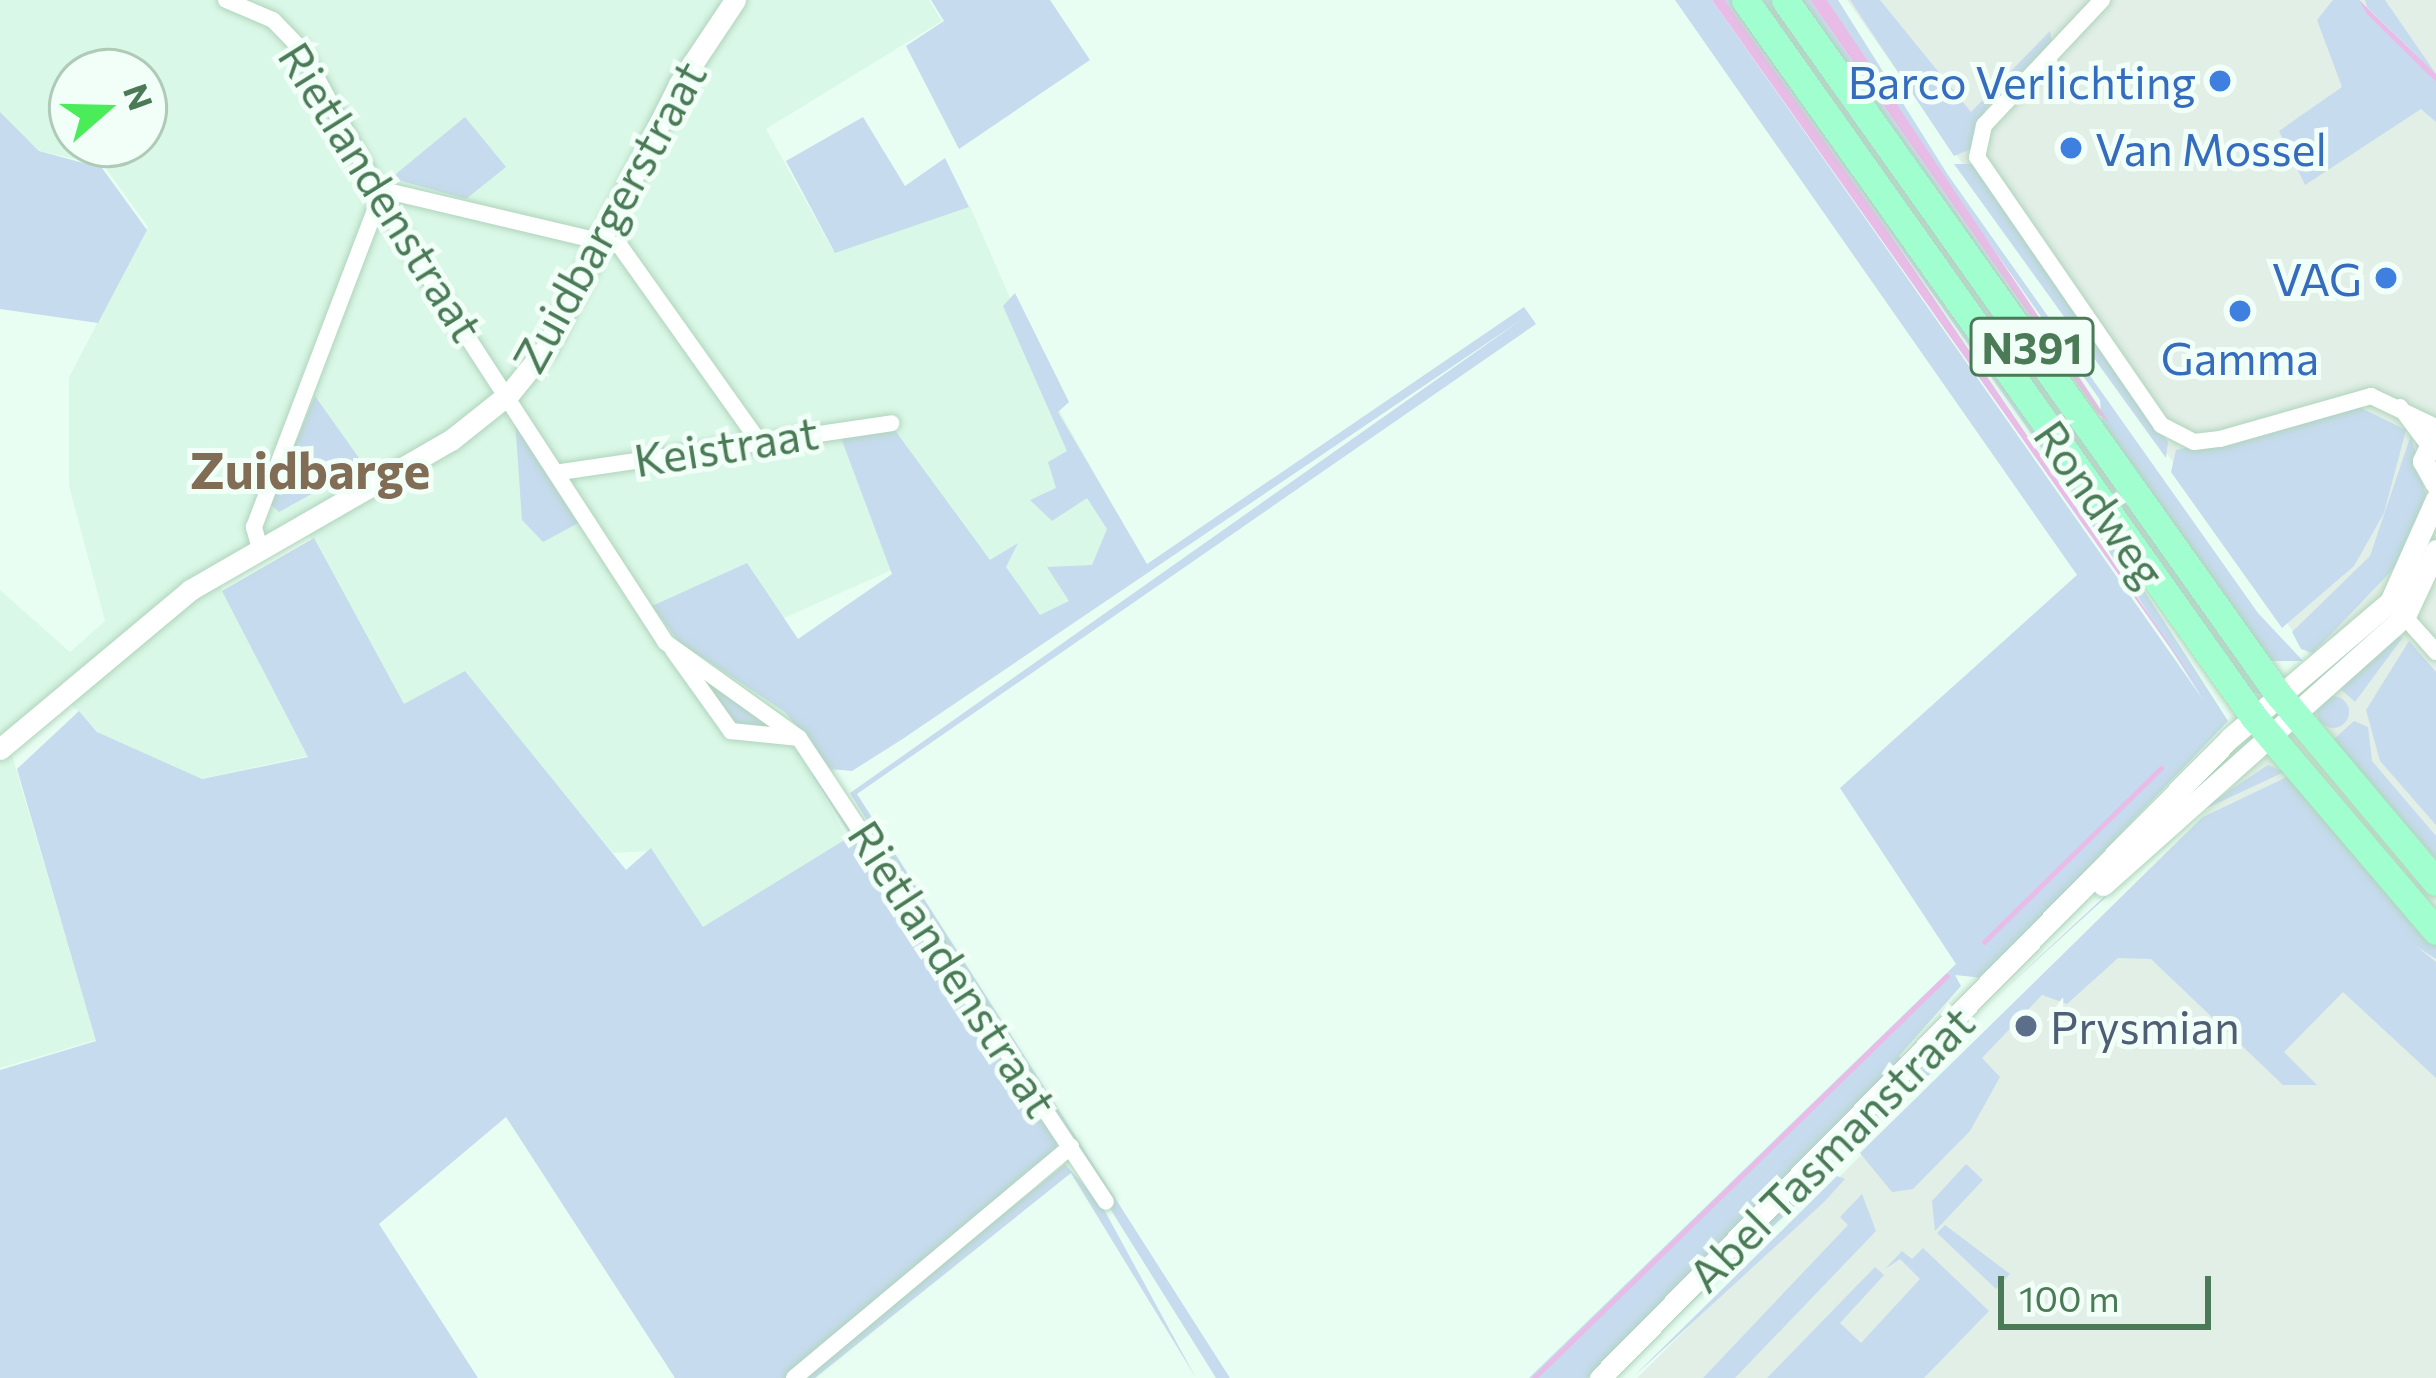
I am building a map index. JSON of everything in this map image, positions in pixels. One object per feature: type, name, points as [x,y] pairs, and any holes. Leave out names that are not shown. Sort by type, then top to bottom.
[{"type":"main road","name":"Rondweg","points":[[1744,0],[2260,726],[2436,931]]},
{"type":"main road","name":"Rondweg","points":[[1785,0],[2286,704],[2436,882]]},
{"type":"street","name":"Rietlandenstraat","points":[[226,0],[273,20],[302,49],[383,190],[406,244],[510,393],[672,649],[731,730],[799,738]]},
{"type":"street","name":"Zuidbargerstraat","points":[[0,749],[127,635],[259,545],[451,440],[510,393],[547,347],[735,0]]},
{"type":"street","points":[[2102,0],[1984,125],[1977,157],[2161,425],[2194,442],[2353,399],[2400,407],[2433,434],[2436,484]]},
{"type":"street","points":[[259,545],[254,527],[383,190],[602,240],[632,256],[757,439]]},
{"type":"street","name":"Keistraat","points":[[561,472],[757,439],[891,423]]},
{"type":"street","name":"Abel Tasmanstraat","points":[[2397,609],[2436,499]]},
{"type":"street","name":"Abel Tasmanstraat","points":[[1600,1378],[2059,917],[2260,726],[2397,609],[2436,550]]},
{"type":"street","points":[[2397,609],[2436,652]]},
{"type":"street","name":"Rietlandenstraat","points":[[672,649],[799,738],[1106,1202]]},
{"type":"street","points":[[794,1378],[1071,1147]]},
{"type":"shaded area","points":[[0,0],[929,0],[942,21],[766,129],[833,250],[970,206],[1059,410],[1145,563],[1041,631],[970,535],[780,620],[859,755],[817,784],[847,839],[702,928],[651,851],[613,853],[466,675],[403,706],[306,530],[218,582],[308,756],[200,779],[100,734],[69,702],[11,752],[96,1040],[0,1068],[0,590],[70,652],[105,621],[69,486],[69,377],[148,227],[105,168],[168,168],[168,48],[48,48],[48,153],[0,115]]},
{"type":"shaded area","points":[[931,0],[1050,0],[1090,60],[959,149],[906,46],[944,21]]},
{"type":"shaded area","points":[[1675,0],[1712,0],[2204,701],[2057,470],[1725,0],[1735,0],[2063,464],[2228,721],[1983,978],[1955,975],[1961,986],[1899,1056],[1905,1064],[1588,1378],[1529,1378],[1956,964],[1840,788],[2077,575]]},
{"type":"shaded area","points":[[1712,0],[1725,0],[2207,700]]},
{"type":"shaded area","points":[[1755,0],[1777,0],[2262,695],[2252,692]]},
{"type":"shaded area","points":[[1796,0],[1810,0],[2102,421],[2100,400],[1862,63],[1827,0],[1838,0],[1948,175],[2258,613],[2303,661],[2267,661]]},
{"type":"shaded area","points":[[1810,0],[1827,0],[2109,422],[2098,414]]},
{"type":"shaded area","points":[[1847,0],[2436,0],[2436,1378],[1637,1378],[2332,687]]},
{"type":"shaded area","points":[[1850,0],[1880,0],[1971,112],[2050,31],[2052,41],[1985,110],[1971,149],[1954,156]]},
{"type":"shaded area","points":[[2333,0],[2359,0],[2436,82],[2436,122],[2421,109],[2305,185],[2279,131],[2342,87],[2317,20]]},
{"type":"shaded area","points":[[2359,0],[2436,74],[2436,82],[2367,14]]},
{"type":"shaded area","points":[[2365,0],[2385,0],[2436,74],[2367,7]]},
{"type":"shaded area","points":[[0,112],[39,151],[48,153],[48,168],[102,168],[147,230],[98,323],[0,309]]},
{"type":"shaded area","points":[[465,117],[506,167],[466,199],[391,178]]},
{"type":"shaded area","points":[[863,117],[905,186],[945,158],[969,207],[835,253],[786,161]]},
{"type":"shaded area","points":[[1954,164],[1972,164],[2168,442],[2166,458]]},
{"type":"shaded area","points":[[1015,293],[1069,402],[1058,412],[1147,564],[1524,307],[1536,324],[857,794],[1230,1378],[1216,1378],[850,793],[1524,318],[901,740],[852,771],[831,769],[785,712],[679,642],[652,606],[747,563],[798,639],[892,574],[841,438],[894,429],[990,560],[1018,543],[1006,567],[1040,615],[1069,601],[1047,567],[1092,565],[1107,529],[1087,498],[1052,521],[1030,500],[1056,488],[1048,462],[1067,451],[1003,306]]},
{"type":"shaded area","points":[[315,396],[364,465],[279,512],[270,504]]},
{"type":"shaded area","points":[[2359,407],[2406,430],[2384,513],[2354,566],[2282,628],[2171,472],[2176,450]]},
{"type":"shaded area","points":[[515,420],[584,520],[543,542],[522,520]]},
{"type":"shaded area","points":[[2411,435],[2426,497],[2396,566],[2313,653],[2301,649],[2292,632],[2370,556]]},
{"type":"shaded area","points":[[314,538],[404,704],[465,671],[626,870],[651,848],[703,927],[851,836],[811,773],[820,772],[1058,1139],[1054,1154],[790,1378],[675,1378],[506,1117],[379,1224],[478,1378],[0,1378],[0,1070],[96,1041],[17,769],[79,711],[97,732],[202,779],[308,757],[222,591]]},
{"type":"shaded area","points":[[2391,636],[2403,637],[2355,702],[2334,683]]},
{"type":"shaded area","points":[[2409,641],[2436,672],[2436,825],[2380,761],[2366,710]]},
{"type":"shaded area","points":[[680,660],[789,734],[735,729]]},
{"type":"shaded area","points":[[2333,696],[2345,700],[2349,712],[2345,724],[2333,728],[2321,724],[2317,712],[2321,700]]},
{"type":"shaded area","points":[[2354,721],[2368,727],[2372,761],[2436,836],[2436,859],[2333,740]]},
{"type":"shaded area","points":[[2268,765],[2284,772],[2201,811],[1993,1000],[2191,816]]},
{"type":"shaded area","points":[[2289,776],[2436,942],[2436,959],[2416,946],[2436,962],[2436,1078],[2343,992],[2284,1052],[2317,1085],[2283,1085],[2151,959],[2118,958],[2067,1004],[2042,995],[1982,1058],[2000,1077],[1970,1131],[1913,1189],[1892,1192],[1860,1153],[2203,817]]},
{"type":"shaded area","points":[[1961,1044],[1889,1114],[1880,1114],[1935,1057]]},
{"type":"shaded area","points":[[1065,1164],[1101,1204],[1196,1378],[1071,1173],[815,1378],[800,1378]]},
{"type":"shaded area","points":[[1966,1164],[1983,1180],[1935,1231],[1932,1201]]},
{"type":"shaded area","points":[[1818,1174],[1829,1174],[1611,1378]]},
{"type":"shaded area","points":[[1837,1176],[1845,1179],[1824,1202],[1632,1378]]},
{"type":"shaded area","points":[[1862,1194],[1876,1231],[1735,1378],[1703,1378],[1848,1225],[1840,1217]]},
{"type":"shaded area","points":[[1945,1225],[2010,1274],[1996,1289],[1937,1233]]},
{"type":"shaded area","points":[[1923,1248],[1989,1311],[1924,1378],[1767,1378],[1875,1267],[1884,1275],[1840,1323],[1861,1343],[1920,1279],[1900,1259],[1885,1269],[1902,1251],[1912,1259]]},
{"type":"waterway","points":[[1984,942],[2161,768]]},
{"type":"waterway","points":[[1534,1378],[1947,976]]},
{"type":"place","name":"Barco Verlichting","points":[[2220,81]]},
{"type":"place","name":"Van Mossel","points":[[2071,148]]},
{"type":"place","name":"VAG","points":[[2386,278]]},
{"type":"place","name":"Gamma","points":[[2240,311]]},
{"type":"place","name":"Prysmian","points":[[2026,1026]]},
{"type":"district","name":"Zuidbarge","points":[[310,469]]}]
